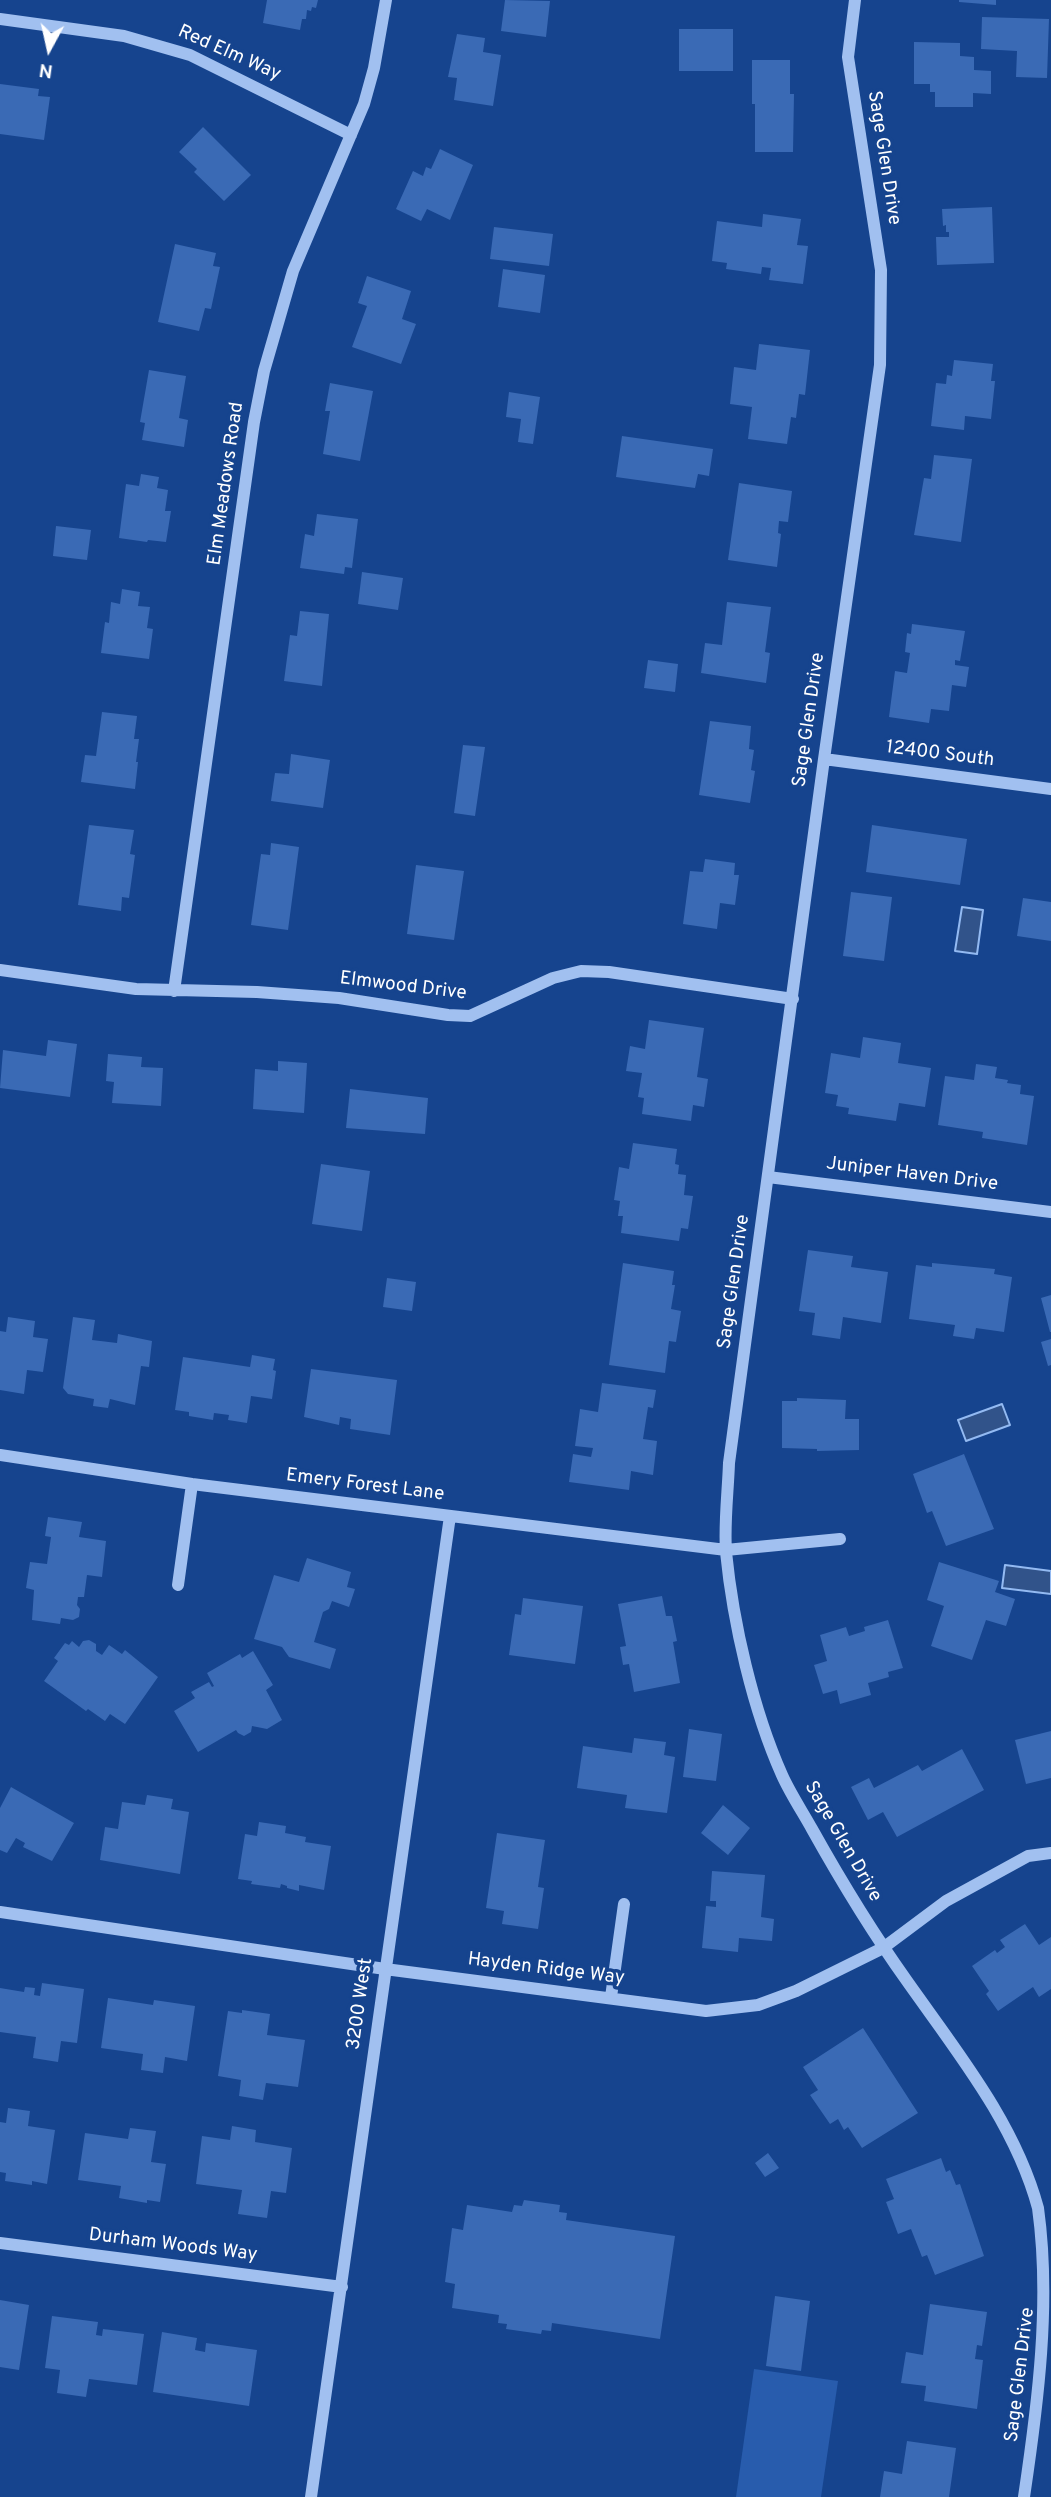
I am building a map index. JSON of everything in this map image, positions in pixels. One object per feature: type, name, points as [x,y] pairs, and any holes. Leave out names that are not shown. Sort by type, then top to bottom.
[{"type":"street","name":"Elm Meadows Road","points":[[174,991],[252,436],[264,371],[293,271],[311,223],[351,135],[374,68],[386,0]]},
{"type":"street","name":"Sage Glen Drive","points":[[855,0],[848,57],[881,270],[880,365],[729,1463],[726,1550],[733,1601],[757,1709],[782,1776],[839,1878],[883,1948],[989,2099],[1030,2181],[1045,2237],[1050,2295],[1044,2406],[1024,2497]]},
{"type":"street","name":"Red Elm Way","points":[[0,19],[124,36],[179,51],[221,69],[351,135]]},
{"type":"street","name":"12400 South","points":[[824,759],[1051,789]]},
{"type":"street","name":"Elmwood Drive","points":[[0,970],[136,989],[257,992],[339,998],[470,1016],[553,978],[581,971],[609,972],[793,999]]},
{"type":"street","name":"Juniper Haven Drive","points":[[768,1177],[1051,1212]]},
{"type":"street","name":"Emery Forest Lane","points":[[0,1455],[192,1484],[726,1550],[840,1539]]},
{"type":"street","points":[[178,1586],[192,1484]]},
{"type":"street","name":"3200 West","points":[[311,2497],[450,1516]]},
{"type":"street","name":"Hayden Ridge Way","points":[[0,1912],[385,1969],[705,2011],[758,2005],[796,1991],[883,1948],[946,1901],[1028,1856],[1051,1853]]},
{"type":"street","points":[[611,1997],[624,1904]]},
{"type":"street","name":"Durham Woods Way","points":[[0,2243],[341,2287]]},
{"type":"shaded area","points":[[962,907],[983,910],[977,954],[955,951]]},
{"type":"shaded area","points":[[1002,1404],[1010,1425],[966,1441],[958,1420]]},
{"type":"shaded area","points":[[1005,1565],[1051,1571],[1051,1594],[1002,1588]]},
{"type":"shaded area","points":[[754,2369],[838,2381],[821,2497],[736,2497]]},
{"type":"building","points":[[267,0],[318,0],[316,8],[307,10],[300,30],[263,23]]},
{"type":"building","points":[[505,0],[550,1],[546,37],[501,31]]},
{"type":"building","points":[[996,0],[996,5],[959,2]]},
{"type":"building","points":[[982,17],[1049,19],[1047,78],[1016,77],[1017,51],[981,49]]},
{"type":"building","points":[[679,29],[733,29],[733,71],[679,71]]},
{"type":"building","points":[[457,34],[485,38],[483,52],[501,55],[493,106],[454,100],[457,78],[448,77]]},
{"type":"building","points":[[914,42],[960,43],[960,56],[974,57],[974,70],[991,71],[991,94],[973,93],[973,107],[935,107],[935,92],[930,92],[930,84],[914,84]]},
{"type":"building","points":[[752,60],[790,60],[790,94],[794,94],[793,152],[755,152]]},
{"type":"building","points":[[0,84],[39,89],[38,96],[50,97],[44,140],[0,134]]},
{"type":"building","points":[[203,127],[251,175],[224,201],[194,172],[197,169],[179,152]]},
{"type":"building","points":[[440,149],[473,165],[450,220],[427,209],[421,221],[396,209],[413,171],[423,176],[426,167],[431,169]]},
{"type":"building","points":[[992,207],[994,263],[937,265],[936,237],[949,237],[946,225],[943,226],[942,209]]},
{"type":"building","points":[[763,214],[801,219],[797,245],[808,246],[803,284],[769,280],[771,268],[762,267],[761,274],[726,269],[727,263],[712,261],[717,221],[762,227]]},
{"type":"building","points":[[494,227],[553,234],[549,266],[490,259]]},
{"type":"building","points":[[175,244],[216,253],[213,266],[220,267],[211,309],[205,308],[199,331],[158,322]]},
{"type":"building","points":[[503,269],[545,275],[540,313],[498,307]]},
{"type":"building","points":[[367,276],[411,291],[402,319],[416,324],[401,364],[352,347],[367,306],[358,303]]},
{"type":"building","points":[[759,344],[810,350],[805,395],[799,394],[796,418],[791,417],[787,444],[748,439],[752,407],[730,404],[734,367],[756,370]]},
{"type":"building","points":[[954,360],[993,364],[991,381],[995,381],[991,419],[965,416],[964,430],[931,426],[936,383],[946,384],[947,375],[952,376]]},
{"type":"building","points":[[149,370],[186,376],[179,418],[188,420],[184,447],[142,440],[145,423],[140,422]]},
{"type":"building","points":[[330,383],[373,391],[360,461],[323,454],[330,411],[325,411]]},
{"type":"building","points":[[509,392],[540,397],[533,444],[518,442],[521,419],[506,417]]},
{"type":"building","points":[[622,436],[713,449],[709,476],[698,474],[695,488],[616,477]]},
{"type":"building","points":[[934,455],[972,459],[961,542],[914,535],[924,478],[931,479]]},
{"type":"building","points":[[141,474],[159,477],[157,488],[168,490],[165,511],[171,511],[166,542],[119,538],[126,484],[139,486]]},
{"type":"building","points":[[739,483],[792,491],[788,522],[779,521],[778,533],[781,534],[777,567],[728,560]]},
{"type":"building","points":[[317,514],[358,519],[352,568],[345,567],[344,574],[300,568],[305,534],[314,536]]},
{"type":"building","points":[[56,526],[91,530],[87,560],[53,556]]},
{"type":"building","points":[[362,572],[403,578],[398,610],[358,604]]},
{"type":"building","points":[[122,589],[140,592],[138,606],[150,607],[147,628],[153,629],[149,659],[101,653],[111,602],[120,604]]},
{"type":"building","points":[[727,602],[771,607],[765,652],[770,653],[766,683],[701,673],[705,643],[722,645]]},
{"type":"building","points":[[300,611],[329,614],[322,686],[284,681],[290,635],[297,636]]},
{"type":"building","points":[[912,624],[965,631],[960,661],[955,660],[955,665],[969,667],[966,687],[952,685],[949,711],[931,709],[929,723],[889,717],[895,671],[907,673],[910,653],[905,652],[907,633],[911,634]]},
{"type":"building","points":[[648,660],[678,664],[675,692],[644,688]]},
{"type":"building","points":[[102,712],[137,716],[134,739],[139,739],[135,789],[81,782],[85,755],[96,756]]},
{"type":"building","points":[[710,721],[751,726],[749,749],[754,750],[751,770],[755,771],[750,803],[699,795]]},
{"type":"building","points":[[463,745],[485,747],[475,816],[454,813]]},
{"type":"building","points":[[291,754],[330,760],[323,808],[271,801],[275,773],[289,774]]},
{"type":"building","points":[[89,825],[134,830],[130,854],[135,855],[129,898],[122,897],[121,911],[78,905]]},
{"type":"building","points":[[872,825],[967,839],[960,885],[866,872]]},
{"type":"building","points":[[271,843],[299,847],[288,930],[251,925],[261,854],[270,855]]},
{"type":"building","points":[[705,859],[735,863],[734,875],[739,875],[735,905],[720,903],[717,929],[683,924],[690,871],[703,872]]},
{"type":"building","points":[[416,865],[464,871],[454,940],[407,934]]},
{"type":"building","points":[[851,892],[892,897],[884,961],[843,956]]},
{"type":"building","points":[[1023,898],[1051,902],[1051,941],[1017,936]]},
{"type":"building","points":[[649,1020],[704,1028],[697,1077],[708,1079],[704,1107],[693,1105],[691,1121],[642,1114],[644,1098],[638,1097],[642,1073],[626,1071],[630,1046],[645,1049]]},
{"type":"building","points":[[863,1037],[901,1043],[898,1063],[931,1068],[925,1107],[899,1103],[896,1121],[848,1114],[849,1108],[836,1106],[838,1095],[825,1093],[831,1053],[860,1058]]},
{"type":"building","points":[[48,1040],[77,1044],[70,1097],[0,1088],[3,1050],[46,1056]]},
{"type":"building","points":[[108,1054],[142,1057],[141,1067],[163,1068],[161,1106],[112,1103],[114,1082],[106,1081]]},
{"type":"building","points":[[278,1061],[307,1063],[304,1113],[253,1109],[255,1069],[278,1071]]},
{"type":"building","points":[[976,1064],[997,1067],[995,1078],[1021,1085],[1020,1094],[1034,1096],[1027,1145],[982,1138],[983,1132],[938,1125],[945,1076],[974,1080]]},
{"type":"building","points":[[350,1089],[428,1098],[425,1134],[346,1128]]},
{"type":"building","points":[[633,1143],[677,1149],[675,1164],[679,1165],[678,1174],[686,1175],[684,1195],[693,1196],[688,1229],[681,1228],[679,1241],[621,1233],[623,1216],[618,1216],[620,1201],[614,1200],[619,1167],[629,1169]]},
{"type":"building","points":[[321,1164],[370,1171],[362,1231],[312,1224]]},
{"type":"building","points":[[808,1250],[853,1256],[851,1267],[888,1272],[881,1323],[843,1317],[840,1339],[812,1335],[815,1313],[799,1311]]},
{"type":"building","points":[[623,1263],[674,1271],[671,1309],[681,1311],[676,1342],[669,1341],[665,1373],[609,1365]]},
{"type":"building","points":[[932,1263],[995,1269],[994,1274],[1012,1277],[1004,1332],[976,1328],[974,1339],[953,1336],[955,1325],[909,1319],[916,1265],[932,1267]]},
{"type":"building","points":[[387,1278],[416,1282],[412,1311],[383,1307]]},
{"type":"building","points":[[1051,1295],[1051,1332],[1050,1332],[1041,1298]]},
{"type":"building","points":[[8,1317],[35,1321],[33,1337],[48,1339],[43,1372],[27,1370],[24,1394],[0,1390],[0,1331],[6,1332]]},
{"type":"building","points":[[73,1317],[95,1320],[92,1340],[117,1343],[118,1334],[152,1341],[149,1367],[141,1366],[135,1405],[110,1399],[108,1408],[93,1406],[94,1399],[68,1394],[63,1388]]},
{"type":"building","points":[[1051,1339],[1051,1365],[1048,1366],[1041,1342]]},
{"type":"building","points":[[252,1355],[275,1359],[273,1370],[276,1371],[272,1399],[251,1396],[247,1423],[228,1420],[229,1415],[214,1413],[213,1420],[189,1416],[189,1412],[175,1410],[183,1357],[250,1367]]},
{"type":"building","points":[[311,1369],[397,1380],[390,1435],[350,1429],[351,1419],[340,1417],[339,1425],[304,1417]]},
{"type":"building","points":[[602,1383],[656,1390],[653,1408],[648,1407],[643,1439],[657,1441],[653,1475],[631,1471],[629,1490],[569,1482],[573,1454],[591,1457],[593,1448],[575,1446],[580,1409],[598,1412]]},
{"type":"building","points":[[797,1398],[846,1400],[845,1419],[859,1419],[859,1450],[782,1448],[782,1401],[797,1401]]},
{"type":"building","points":[[964,1454],[994,1529],[946,1546],[932,1511],[927,1513],[913,1474]]},
{"type":"building","points":[[48,1517],[82,1522],[79,1537],[106,1541],[102,1577],[87,1575],[84,1597],[78,1597],[79,1617],[73,1620],[61,1618],[60,1624],[32,1620],[34,1590],[26,1588],[30,1562],[47,1564],[51,1537],[45,1536]]},
{"type":"building","points":[[307,1558],[351,1572],[347,1587],[355,1589],[349,1607],[332,1601],[329,1609],[323,1612],[314,1642],[336,1649],[330,1669],[289,1657],[282,1647],[254,1639],[274,1575],[299,1582]]},
{"type":"building","points":[[939,1562],[999,1581],[995,1592],[1015,1599],[1006,1626],[986,1620],[972,1660],[931,1646],[944,1606],[927,1600]]},
{"type":"building","points":[[662,1596],[666,1616],[672,1616],[680,1683],[634,1692],[629,1664],[623,1665],[620,1647],[626,1646],[618,1604]]},
{"type":"building","points":[[523,1598],[583,1606],[575,1664],[509,1655],[515,1614],[521,1615]]},
{"type":"building","points":[[888,1620],[903,1668],[888,1672],[889,1677],[868,1683],[871,1695],[840,1704],[837,1690],[823,1694],[814,1665],[827,1661],[820,1635],[846,1627],[849,1636],[865,1631],[864,1627]]},
{"type":"building","points":[[89,1640],[96,1644],[96,1651],[102,1655],[109,1645],[122,1654],[125,1650],[158,1677],[125,1724],[110,1714],[105,1721],[88,1709],[86,1711],[44,1681],[58,1661],[54,1658],[65,1643],[69,1645],[72,1641],[79,1647],[83,1641]]},
{"type":"building","points":[[253,1651],[273,1685],[266,1690],[282,1720],[267,1729],[252,1726],[251,1732],[244,1736],[236,1730],[198,1752],[174,1711],[195,1698],[191,1692],[209,1682],[214,1686],[207,1673],[240,1654],[242,1658]]},
{"type":"building","points":[[689,1729],[722,1734],[716,1781],[683,1777]]},
{"type":"building","points":[[1051,1731],[1051,1778],[1026,1784],[1015,1740]]},
{"type":"building","points":[[634,1738],[666,1742],[664,1755],[675,1757],[667,1813],[625,1808],[627,1795],[577,1788],[583,1746],[632,1753]]},
{"type":"building","points":[[962,1749],[984,1790],[897,1837],[883,1812],[868,1820],[851,1787],[869,1778],[874,1788],[918,1765],[922,1771]]},
{"type":"building","points":[[11,1787],[74,1823],[52,1861],[23,1847],[25,1843],[16,1838],[7,1853],[0,1850],[0,1808]]},
{"type":"building","points":[[147,1795],[173,1799],[171,1809],[189,1812],[180,1874],[100,1860],[105,1827],[118,1829],[122,1802],[145,1805]]},
{"type":"building","points":[[723,1805],[750,1828],[728,1855],[701,1833]]},
{"type":"building","points":[[259,1822],[286,1826],[285,1833],[306,1837],[305,1842],[331,1846],[324,1890],[299,1885],[299,1891],[281,1884],[280,1888],[251,1884],[252,1881],[238,1879],[245,1834],[257,1836]]},
{"type":"building","points":[[497,1833],[545,1840],[538,1887],[544,1888],[538,1929],[502,1924],[504,1911],[486,1908]]},
{"type":"building","points":[[712,1871],[765,1875],[761,1917],[774,1919],[772,1941],[739,1938],[738,1952],[702,1948],[706,1906],[716,1907],[716,1901],[710,1901]]},
{"type":"building","points":[[1025,1924],[1039,1945],[1051,1937],[1051,1989],[1039,1997],[1033,1987],[998,2011],[986,1994],[989,1991],[972,1966],[995,1950],[997,1953],[1005,1947],[1000,1940]]},
{"type":"building","points":[[42,1983],[84,1989],[77,2043],[61,2041],[58,2062],[33,2058],[36,2037],[0,2032],[0,1988],[24,1992],[25,1987],[35,1988],[34,1995],[40,1996]]},
{"type":"building","points":[[108,1998],[153,2005],[154,2000],[195,2006],[187,2061],[165,2057],[163,2073],[141,2070],[143,2054],[101,2048]]},
{"type":"building","points":[[242,2010],[270,2014],[267,2035],[305,2040],[298,2087],[266,2083],[263,2100],[239,2096],[241,2080],[218,2076],[228,2011],[242,2013]]},
{"type":"building","points":[[863,2028],[918,2113],[862,2148],[848,2127],[844,2130],[838,2119],[830,2124],[810,2095],[818,2090],[803,2067]]},
{"type":"building","points":[[8,2108],[30,2111],[28,2126],[55,2130],[47,2184],[5,2181],[6,2173],[0,2172],[0,2122],[6,2123]]},
{"type":"building","points":[[232,2126],[256,2130],[255,2142],[292,2148],[286,2193],[271,2191],[267,2218],[238,2214],[242,2190],[196,2184],[202,2136],[230,2140]]},
{"type":"building","points":[[130,2128],[156,2131],[151,2162],[166,2164],[160,2202],[147,2200],[147,2203],[119,2198],[121,2186],[78,2180],[85,2133],[128,2139]]},
{"type":"building","points":[[768,2153],[779,2168],[765,2177],[755,2163]]},
{"type":"building","points":[[941,2158],[946,2172],[950,2170],[956,2185],[960,2184],[984,2256],[935,2275],[927,2255],[922,2257],[911,2229],[898,2234],[886,2202],[894,2199],[886,2179]]},
{"type":"building","points":[[524,2200],[560,2205],[559,2212],[567,2213],[566,2220],[675,2236],[660,2339],[552,2323],[551,2331],[542,2330],[541,2334],[506,2329],[507,2324],[498,2323],[499,2315],[452,2308],[455,2284],[445,2282],[452,2228],[463,2230],[467,2205],[512,2212],[514,2205],[522,2206]]},
{"type":"building","points":[[775,2296],[810,2301],[801,2371],[766,2366]]},
{"type":"building","points":[[0,2300],[29,2305],[19,2370],[0,2367]]},
{"type":"building","points":[[930,2304],[987,2312],[982,2346],[977,2345],[975,2359],[983,2360],[977,2409],[924,2401],[926,2386],[901,2383],[906,2352],[923,2355]]},
{"type":"building","points":[[52,2316],[98,2322],[96,2335],[102,2336],[103,2329],[144,2334],[137,2385],[89,2379],[86,2397],[57,2393],[60,2370],[45,2368]]},
{"type":"building","points":[[162,2332],[197,2338],[195,2350],[205,2352],[206,2343],[257,2350],[249,2406],[153,2392]]},
{"type":"building","points":[[907,2441],[956,2448],[949,2497],[880,2497],[884,2471],[902,2474]]}]
